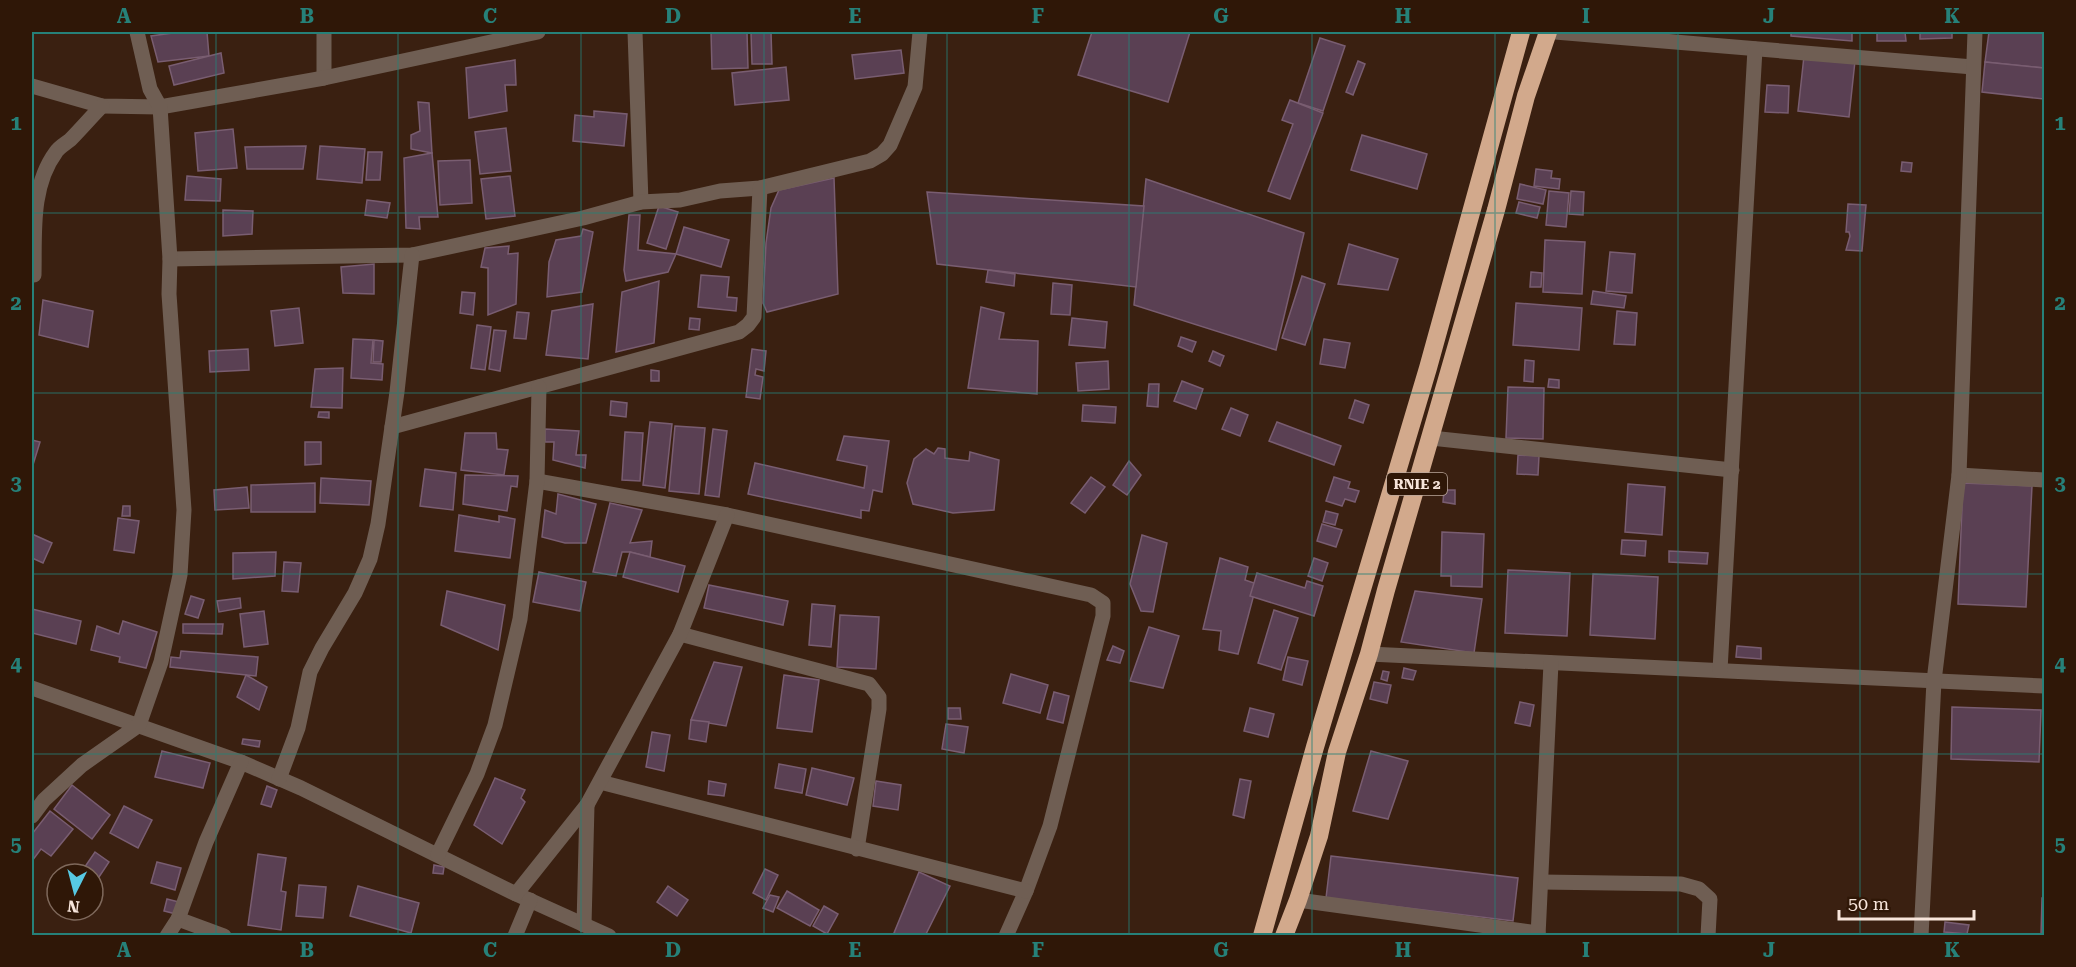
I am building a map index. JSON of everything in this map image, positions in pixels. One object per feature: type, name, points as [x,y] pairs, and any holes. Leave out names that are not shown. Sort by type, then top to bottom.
[{"type":"highway","name":"RNIE 2","points":[[1262,936],[1315,747],[1428,368],[1521,32]]},
{"type":"highway","name":"RNIE 2","points":[[1284,936],[1319,836],[1337,752],[1369,654],[1497,210],[1526,96],[1548,32]]},
{"type":"street","points":[[32,816],[44,800],[82,765],[139,725],[161,662],[180,575],[184,510],[169,294],[170,259],[160,107],[150,89],[137,32]]},
{"type":"street","points":[[324,32],[324,78]]},
{"type":"street","points":[[32,86],[102,106],[160,107],[324,78],[538,32]]},
{"type":"street","points":[[635,32],[641,202]]},
{"type":"street","points":[[170,259],[412,255],[616,210],[641,202],[680,200],[720,191],[760,188],[870,161],[882,154],[890,145],[915,87],[920,32]]},
{"type":"street","points":[[1555,32],[1973,67]]},
{"type":"street","points":[[1921,936],[1934,681],[1959,475],[1975,32]]},
{"type":"street","points":[[1720,670],[1755,49]]},
{"type":"street","points":[[34,275],[35,216],[40,189],[48,165],[57,150],[69,141],[102,106]]},
{"type":"street","points":[[392,427],[739,332],[754,317],[760,188]]},
{"type":"street","points":[[279,779],[298,729],[310,672],[355,592],[370,559],[378,524],[392,427],[412,255]]},
{"type":"street","points":[[438,854],[477,774],[495,725],[520,620],[537,481],[539,387]]},
{"type":"street","points":[[1431,438],[1732,470]]},
{"type":"street","points":[[1959,475],[2044,480]]},
{"type":"street","points":[[537,481],[727,515],[1090,595],[1103,603],[1103,616],[1050,826],[1026,891],[1006,936]]},
{"type":"street","points":[[515,936],[523,897],[587,805],[680,634],[727,515]]},
{"type":"street","points":[[680,634],[869,684],[879,697],[879,709],[857,849]]},
{"type":"street","points":[[1369,654],[2044,686]]},
{"type":"street","points":[[1298,900],[1538,934],[1551,663]]},
{"type":"street","points":[[32,688],[241,762],[609,936]]},
{"type":"street","points":[[167,936],[178,919],[206,842],[241,762]]},
{"type":"street","points":[[600,782],[1026,891]]},
{"type":"street","points":[[584,924],[587,805]]},
{"type":"street","points":[[1541,882],[1681,884],[1699,889],[1710,899],[1708,936]]},
{"type":"street","points":[[178,919],[224,936]]},
{"type":"building","points":[[180,32],[207,32],[209,56],[158,62],[151,36]]},
{"type":"building","points":[[711,32],[747,32],[748,68],[712,69]]},
{"type":"building","points":[[751,32],[771,32],[772,64],[752,64]]},
{"type":"building","points":[[1092,32],[1190,32],[1168,102],[1078,75]]},
{"type":"building","points":[[1791,32],[1852,32],[1852,41],[1791,36]]},
{"type":"building","points":[[1877,32],[1905,32],[1906,41],[1877,41]]},
{"type":"building","points":[[1920,32],[1952,32],[1952,38],[1920,39]]},
{"type":"building","points":[[1989,32],[2044,32],[2044,68],[1985,62]]},
{"type":"building","points":[[1320,38],[1345,46],[1323,111],[1298,103]]},
{"type":"building","points":[[901,50],[904,73],[855,79],[852,55]]},
{"type":"building","points":[[221,53],[224,73],[174,85],[169,66]]},
{"type":"building","points":[[1804,56],[1855,61],[1849,117],[1798,111]]},
{"type":"building","points":[[515,60],[516,85],[505,85],[507,111],[469,118],[466,68]]},
{"type":"building","points":[[1358,61],[1365,64],[1353,95],[1346,92]]},
{"type":"building","points":[[1985,62],[2044,68],[2044,99],[1982,92]]},
{"type":"building","points":[[786,67],[789,100],[735,105],[732,73]]},
{"type":"building","points":[[1767,85],[1789,86],[1788,113],[1765,112]]},
{"type":"building","points":[[1290,100],[1323,113],[1290,199],[1268,191],[1293,124],[1282,120]]},
{"type":"building","points":[[418,102],[429,103],[432,153],[411,149],[411,135],[420,131]]},
{"type":"building","points":[[594,111],[627,114],[624,146],[573,141],[575,115],[594,117]]},
{"type":"building","points":[[506,128],[511,171],[480,174],[475,132]]},
{"type":"building","points":[[233,129],[237,168],[198,171],[195,133]]},
{"type":"building","points":[[1362,135],[1427,154],[1417,189],[1351,170]]},
{"type":"building","points":[[306,146],[303,169],[247,169],[245,147]]},
{"type":"building","points":[[320,146],[365,149],[362,183],[317,179]]},
{"type":"building","points":[[368,152],[382,152],[380,180],[366,180]]},
{"type":"building","points":[[432,153],[438,217],[419,217],[420,229],[406,228],[404,158]]},
{"type":"building","points":[[470,160],[472,203],[440,205],[438,161]]},
{"type":"building","points":[[1902,162],[1912,163],[1911,172],[1901,171]]},
{"type":"building","points":[[1536,169],[1552,171],[1551,178],[1560,179],[1559,189],[1534,186]]},
{"type":"building","points":[[187,176],[221,179],[220,201],[185,200]]},
{"type":"building","points":[[510,176],[515,216],[486,219],[481,179]]},
{"type":"building","points":[[834,178],[838,294],[767,312],[763,303],[766,243],[771,208],[779,190]]},
{"type":"building","points":[[1146,179],[1304,233],[1276,350],[1134,305]]},
{"type":"building","points":[[1520,184],[1546,190],[1543,204],[1517,199]]},
{"type":"building","points":[[1549,191],[1569,193],[1566,227],[1546,225]]},
{"type":"building","points":[[1571,191],[1584,192],[1583,215],[1569,214]]},
{"type":"building","points":[[927,192],[1144,206],[1136,287],[937,264]]},
{"type":"building","points":[[367,200],[390,203],[387,218],[365,215]]},
{"type":"building","points":[[1519,202],[1540,207],[1537,218],[1516,213]]},
{"type":"building","points":[[1848,204],[1866,205],[1862,251],[1846,250],[1850,236],[1849,232],[1846,232]]},
{"type":"building","points":[[659,206],[678,212],[666,249],[647,243]]},
{"type":"building","points":[[223,210],[253,211],[252,234],[223,236]]},
{"type":"building","points":[[629,215],[640,215],[638,250],[676,254],[668,272],[626,281],[624,270]]},
{"type":"building","points":[[684,227],[729,240],[721,267],[676,254]]},
{"type":"building","points":[[583,229],[593,232],[582,292],[547,297],[549,262],[556,240],[581,236]]},
{"type":"building","points":[[1545,240],[1585,242],[1582,294],[1543,292]]},
{"type":"building","points":[[1349,244],[1398,259],[1388,290],[1338,284]]},
{"type":"building","points":[[509,246],[508,254],[518,253],[516,304],[488,315],[488,268],[481,267],[485,248]]},
{"type":"building","points":[[1610,252],[1635,254],[1632,293],[1606,291]]},
{"type":"building","points":[[374,264],[374,294],[343,293],[341,267]]},
{"type":"building","points":[[988,270],[1015,274],[1014,286],[986,282]]},
{"type":"building","points":[[1531,272],[1542,273],[1541,287],[1530,287]]},
{"type":"building","points":[[701,275],[729,277],[727,297],[737,298],[736,311],[698,307]]},
{"type":"building","points":[[1302,276],[1325,284],[1305,345],[1282,338]]},
{"type":"building","points":[[659,281],[654,343],[616,352],[622,292]]},
{"type":"building","points":[[1053,283],[1072,285],[1070,315],[1051,314]]},
{"type":"building","points":[[1593,291],[1626,296],[1624,308],[1591,304]]},
{"type":"building","points":[[462,292],[475,293],[473,315],[460,313]]},
{"type":"building","points":[[43,300],[93,311],[88,347],[39,335]]},
{"type":"building","points":[[1516,303],[1582,308],[1579,350],[1513,345]]},
{"type":"building","points":[[593,304],[588,359],[546,355],[552,311]]},
{"type":"building","points":[[981,307],[1004,313],[999,339],[1038,341],[1037,394],[968,388]]},
{"type":"building","points":[[299,308],[303,343],[275,346],[271,311]]},
{"type":"building","points":[[1617,311],[1637,313],[1635,345],[1614,344]]},
{"type":"building","points":[[517,312],[529,313],[526,339],[514,338]]},
{"type":"building","points":[[690,318],[700,319],[699,330],[689,329]]},
{"type":"building","points":[[1072,318],[1107,322],[1105,348],[1069,345]]},
{"type":"building","points":[[477,325],[491,327],[485,370],[471,368]]},
{"type":"building","points":[[494,330],[506,331],[500,371],[489,369]]},
{"type":"building","points":[[1181,337],[1196,342],[1192,352],[1178,346]]},
{"type":"building","points":[[353,339],[373,340],[371,363],[383,364],[382,380],[351,378]]},
{"type":"building","points":[[1324,339],[1350,343],[1345,368],[1320,364]]},
{"type":"building","points":[[374,340],[383,341],[381,362],[373,362]]},
{"type":"building","points":[[248,349],[249,370],[210,372],[209,351]]},
{"type":"building","points":[[752,349],[766,351],[764,371],[756,369],[755,375],[763,377],[760,399],[746,397]]},
{"type":"building","points":[[1213,351],[1224,356],[1220,366],[1209,361]]},
{"type":"building","points":[[1525,360],[1534,361],[1533,382],[1524,381]]},
{"type":"building","points":[[1108,361],[1109,389],[1078,391],[1076,363]]},
{"type":"building","points":[[343,368],[342,408],[311,407],[315,369]]},
{"type":"building","points":[[651,370],[659,371],[659,381],[651,381]]},
{"type":"building","points":[[1549,379],[1559,380],[1559,388],[1548,387]]},
{"type":"building","points":[[1182,381],[1203,389],[1196,409],[1174,401]]},
{"type":"building","points":[[1149,384],[1159,384],[1158,407],[1147,406]]},
{"type":"building","points":[[1508,387],[1544,388],[1543,439],[1506,438]]},
{"type":"building","points":[[1355,400],[1369,405],[1363,423],[1349,418]]},
{"type":"building","points":[[611,401],[627,403],[626,417],[610,415]]},
{"type":"building","points":[[1083,405],[1116,407],[1115,423],[1082,421]]},
{"type":"building","points":[[1231,408],[1248,415],[1240,436],[1222,429]]},
{"type":"building","points":[[319,412],[329,412],[329,418],[318,417]]},
{"type":"building","points":[[650,422],[672,424],[665,488],[643,485]]},
{"type":"building","points":[[1277,422],[1341,446],[1334,465],[1269,441]]},
{"type":"building","points":[[675,426],[705,428],[699,494],[669,491]]},
{"type":"building","points":[[545,429],[579,431],[576,455],[586,455],[585,468],[553,460],[554,442],[545,442]]},
{"type":"building","points":[[713,429],[727,431],[719,497],[705,495]]},
{"type":"building","points":[[625,432],[643,433],[640,481],[622,480]]},
{"type":"building","points":[[465,433],[496,433],[497,449],[508,450],[504,475],[461,470]]},
{"type":"building","points":[[844,436],[889,441],[882,492],[873,490],[869,511],[861,510],[861,518],[748,494],[755,463],[864,488],[867,466],[837,460]]},
{"type":"building","points":[[32,440],[40,442],[32,468]]},
{"type":"building","points":[[305,442],[321,442],[321,464],[305,465]]},
{"type":"building","points":[[938,448],[945,449],[945,458],[969,461],[970,452],[999,460],[994,510],[953,513],[913,504],[907,483],[914,459],[926,449],[934,454]]},
{"type":"building","points":[[1518,455],[1539,456],[1538,475],[1517,474]]},
{"type":"building","points":[[1129,461],[1141,475],[1127,495],[1113,485]]},
{"type":"building","points":[[425,469],[456,473],[453,510],[420,506]]},
{"type":"building","points":[[465,475],[518,476],[517,487],[511,486],[507,511],[463,504]]},
{"type":"building","points":[[1091,477],[1105,487],[1085,513],[1071,503]]},
{"type":"building","points":[[1334,477],[1350,482],[1348,488],[1359,491],[1355,502],[1345,499],[1342,506],[1326,501]]},
{"type":"building","points":[[321,478],[371,481],[369,505],[320,503]]},
{"type":"building","points":[[315,483],[315,512],[251,512],[251,485]]},
{"type":"building","points":[[1963,483],[2032,486],[2026,607],[1958,604]]},
{"type":"building","points":[[1628,484],[1665,487],[1662,535],[1625,532]]},
{"type":"building","points":[[247,487],[249,508],[215,510],[214,490]]},
{"type":"building","points":[[1444,490],[1455,490],[1455,504],[1443,502]]},
{"type":"building","points":[[558,494],[596,504],[586,543],[565,543],[542,537],[545,510],[556,514]]},
{"type":"building","points":[[610,503],[642,510],[630,543],[652,541],[650,557],[622,552],[616,576],[593,572]]},
{"type":"building","points":[[123,506],[130,506],[130,516],[122,516]]},
{"type":"building","points":[[1326,511],[1338,514],[1335,525],[1323,522]]},
{"type":"building","points":[[459,515],[499,522],[499,516],[515,519],[510,558],[455,551]]},
{"type":"building","points":[[118,518],[139,521],[134,553],[114,550]]},
{"type":"building","points":[[1322,524],[1342,530],[1336,547],[1317,541]]},
{"type":"building","points":[[1442,532],[1484,534],[1482,587],[1451,586],[1451,576],[1441,576]]},
{"type":"building","points":[[32,534],[52,543],[43,563],[32,558]]},
{"type":"building","points":[[1142,535],[1167,543],[1153,612],[1141,611],[1130,584]]},
{"type":"building","points":[[1622,540],[1646,541],[1645,556],[1621,554]]},
{"type":"building","points":[[1669,551],[1708,553],[1707,564],[1669,562]]},
{"type":"building","points":[[276,552],[275,576],[233,579],[233,553]]},
{"type":"building","points":[[630,552],[685,566],[678,592],[623,577]]},
{"type":"building","points":[[1220,558],[1248,567],[1245,580],[1254,583],[1253,598],[1238,654],[1219,650],[1221,631],[1203,629]]},
{"type":"building","points":[[1314,558],[1328,563],[1322,581],[1308,576]]},
{"type":"building","points":[[284,562],[301,563],[298,592],[282,591]]},
{"type":"building","points":[[1508,570],[1570,573],[1567,636],[1505,633]]},
{"type":"building","points":[[539,572],[586,582],[580,611],[533,602]]},
{"type":"building","points":[[1257,573],[1305,588],[1307,581],[1323,586],[1314,616],[1250,596]]},
{"type":"building","points":[[1593,574],[1658,577],[1655,639],[1590,635]]},
{"type":"building","points":[[709,585],[788,601],[783,625],[704,608]]},
{"type":"building","points":[[447,591],[505,605],[498,650],[441,625]]},
{"type":"building","points":[[1415,591],[1482,599],[1474,653],[1401,642]]},
{"type":"building","points":[[191,596],[204,600],[198,618],[185,614]]},
{"type":"building","points":[[240,598],[241,608],[219,612],[217,601]]},
{"type":"building","points":[[812,604],[835,606],[831,647],[809,645]]},
{"type":"building","points":[[32,609],[81,621],[76,644],[32,633]]},
{"type":"building","points":[[1274,610],[1298,618],[1281,670],[1258,663]]},
{"type":"building","points":[[264,611],[268,644],[244,647],[240,614]]},
{"type":"building","points":[[840,615],[879,617],[876,669],[837,667]]},
{"type":"building","points":[[123,621],[157,632],[146,668],[119,662],[120,657],[91,650],[97,626],[119,634]]},
{"type":"building","points":[[183,624],[223,624],[222,634],[183,633]]},
{"type":"building","points":[[1149,627],[1179,636],[1163,688],[1130,681]]},
{"type":"building","points":[[1113,646],[1124,651],[1120,663],[1107,660]]},
{"type":"building","points":[[1737,646],[1761,648],[1761,659],[1736,657]]},
{"type":"building","points":[[181,651],[258,657],[256,676],[170,667],[171,657],[180,658]]},
{"type":"building","points":[[1288,657],[1308,661],[1302,685],[1283,680]]},
{"type":"building","points":[[714,662],[742,667],[726,726],[691,720]]},
{"type":"building","points":[[1404,668],[1416,671],[1413,680],[1402,678]]},
{"type":"building","points":[[1383,671],[1389,672],[1387,681],[1381,679]]},
{"type":"building","points":[[1011,674],[1048,685],[1040,713],[1003,703]]},
{"type":"building","points":[[246,675],[267,687],[259,710],[237,697]]},
{"type":"building","points":[[784,675],[819,680],[812,732],[777,728]]},
{"type":"building","points":[[1374,682],[1391,685],[1387,703],[1370,699]]},
{"type":"building","points":[[1054,692],[1069,696],[1063,723],[1047,719]]},
{"type":"building","points":[[1520,702],[1534,705],[1530,726],[1515,723]]},
{"type":"building","points":[[1952,707],[2041,710],[2039,762],[1951,759]]},
{"type":"building","points":[[948,708],[960,708],[961,719],[948,719]]},
{"type":"building","points":[[1250,708],[1274,714],[1268,737],[1244,731]]},
{"type":"building","points":[[691,720],[709,722],[706,742],[689,739]]},
{"type":"building","points":[[946,724],[968,727],[964,753],[942,749]]},
{"type":"building","points":[[652,732],[670,735],[664,771],[646,767]]},
{"type":"building","points":[[243,739],[260,741],[259,747],[242,744]]},
{"type":"building","points":[[162,751],[210,763],[203,788],[155,777]]},
{"type":"building","points":[[1371,751],[1408,761],[1388,819],[1353,811]]},
{"type":"building","points":[[779,764],[806,769],[802,793],[775,788]]},
{"type":"building","points":[[812,768],[854,778],[847,805],[806,795]]},
{"type":"building","points":[[495,778],[525,790],[521,798],[525,802],[502,844],[474,825]]},
{"type":"building","points":[[1240,779],[1251,781],[1244,818],[1233,815]]},
{"type":"building","points":[[709,781],[726,784],[724,796],[708,794]]},
{"type":"building","points":[[876,781],[901,785],[898,810],[873,806]]},
{"type":"building","points":[[72,785],[110,815],[92,839],[54,809]]},
{"type":"building","points":[[267,786],[277,790],[271,807],[261,804]]},
{"type":"building","points":[[124,806],[152,820],[138,848],[110,833]]},
{"type":"building","points":[[50,811],[73,829],[51,856],[41,849],[32,861],[32,834]]},
{"type":"building","points":[[95,852],[109,862],[105,868],[105,862],[88,862]]},
{"type":"building","points":[[258,854],[286,858],[281,891],[286,892],[281,930],[248,925]]},
{"type":"building","points":[[1331,856],[1518,878],[1513,921],[1326,898]]},
{"type":"building","points":[[157,862],[181,868],[175,890],[151,883]]},
{"type":"building","points":[[434,865],[444,867],[443,874],[433,873]]},
{"type":"building","points":[[765,869],[778,875],[766,900],[753,893]]},
{"type":"building","points":[[919,872],[950,886],[925,936],[900,936],[894,933]]},
{"type":"building","points":[[299,885],[326,887],[323,918],[296,916]]},
{"type":"building","points":[[358,886],[419,903],[411,933],[350,916]]},
{"type":"building","points":[[668,886],[688,900],[677,916],[657,902]]},
{"type":"building","points":[[787,891],[819,910],[810,926],[777,908]]},
{"type":"building","points":[[770,895],[779,897],[773,912],[763,908]]},
{"type":"building","points":[[2042,898],[2044,898],[2044,936],[2041,935]]},
{"type":"building","points":[[167,899],[179,902],[176,914],[164,911]]},
{"type":"building","points":[[824,906],[838,914],[827,934],[813,926]]},
{"type":"building","points":[[1945,922],[1969,925],[1967,934],[1944,932]]}]
